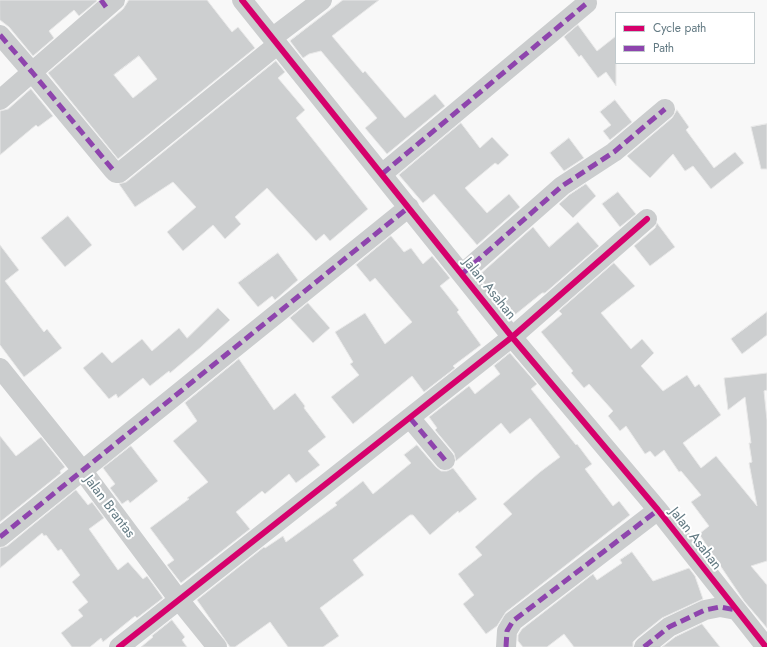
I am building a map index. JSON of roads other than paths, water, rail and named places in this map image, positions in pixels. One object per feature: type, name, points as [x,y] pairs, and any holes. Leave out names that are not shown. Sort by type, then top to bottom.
[{"type":"street","name":"Jalan Asahan","points":[[242,0],[512,337],[658,510],[766,647]]},
{"type":"street","points":[[0,35],[113,170],[116,173],[119,173],[275,42],[322,0]]},
{"type":"street","points":[[0,100],[107,2]]},
{"type":"street","points":[[382,174],[587,3]]},
{"type":"street","points":[[462,274],[562,186],[614,152],[665,109]]},
{"type":"street","points":[[0,537],[409,207]]},
{"type":"street","points":[[119,647],[512,337],[648,219]]},
{"type":"street","name":"Jalan Brantas","points":[[0,368],[82,470],[216,647]]},
{"type":"street","points":[[410,418],[445,460]]},
{"type":"street","points":[[506,647],[507,631],[513,621],[658,510]]},
{"type":"street","points":[[644,647],[669,627],[705,610],[720,607],[736,610]]}]
